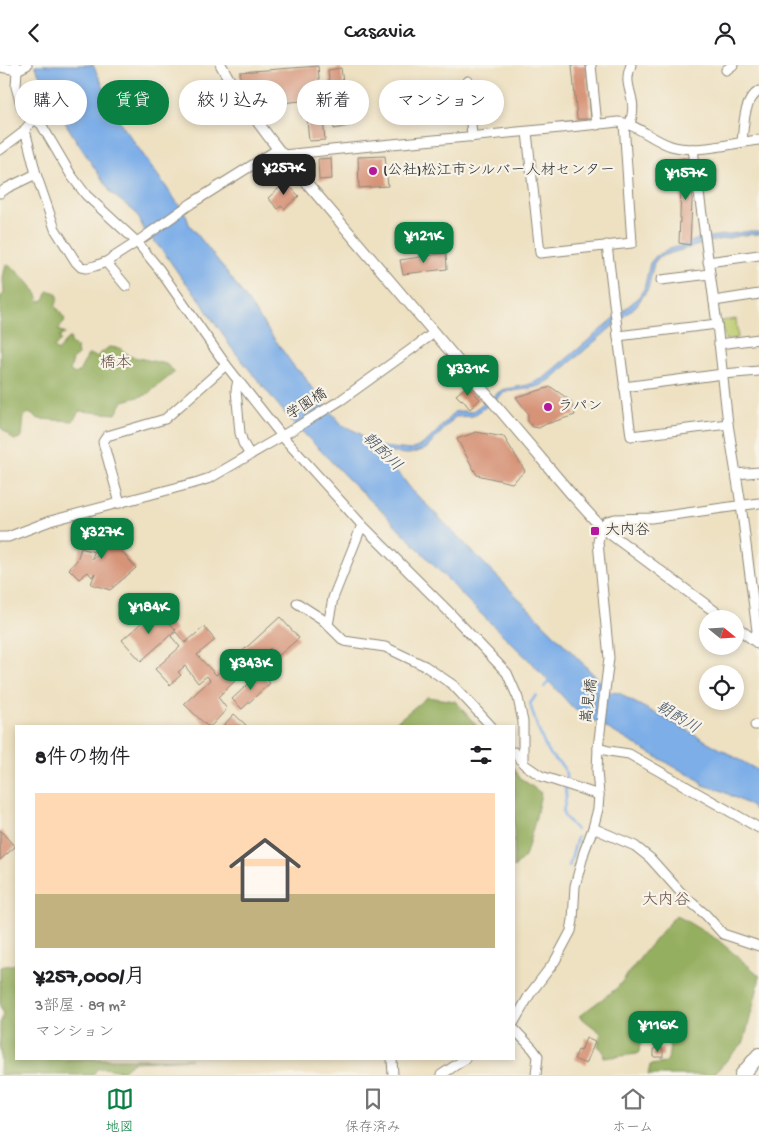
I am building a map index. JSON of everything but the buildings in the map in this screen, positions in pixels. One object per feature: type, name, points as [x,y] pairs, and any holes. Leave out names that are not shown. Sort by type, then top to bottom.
[{"type":"main road","points":[[742,1075],[759,1055]]},
{"type":"street","points":[[0,67],[16,68],[27,65]]},
{"type":"street","points":[[222,65],[251,114],[281,152],[573,497],[601,527],[713,610]]},
{"type":"street","points":[[591,65],[597,125]]},
{"type":"street","points":[[527,132],[540,253],[632,243],[627,124],[633,108],[627,80],[631,65]]},
{"type":"street","points":[[742,142],[745,114],[752,97],[759,91]]},
{"type":"street","points":[[25,130],[36,174],[55,229],[76,262],[81,267],[86,268],[106,262],[192,203],[281,152],[472,137],[618,122],[627,124],[661,142],[676,147],[693,149],[759,140]]},
{"type":"street","points":[[0,150],[21,134],[29,125]]},
{"type":"street","points":[[42,125],[71,175],[86,195],[139,240],[238,380],[362,525],[507,673],[518,698],[523,722],[522,763]]},
{"type":"street","points":[[471,125],[472,137]]},
{"type":"street","points":[[693,149],[717,324],[728,424],[741,505],[757,631],[756,642]]},
{"type":"street","points":[[0,193],[36,174]]},
{"type":"street","points":[[607,245],[630,436],[728,424]]},
{"type":"street","points":[[708,262],[759,255]]},
{"type":"street","points":[[106,262],[126,286]]},
{"type":"street","points":[[660,280],[710,274]]},
{"type":"street","points":[[714,301],[759,295]]},
{"type":"street","points":[[618,336],[717,324]]},
{"type":"street","name":"学園橋","points":[[0,537],[8,537],[50,521],[210,478],[341,401],[434,333]]},
{"type":"street","points":[[719,344],[759,339]]},
{"type":"street","points":[[120,503],[103,442],[107,436],[165,419],[226,365]]},
{"type":"street","points":[[624,387],[759,371]]},
{"type":"street","points":[[238,380],[236,390],[240,433],[250,455]]},
{"type":"street","points":[[736,474],[759,471]]},
{"type":"street","points":[[601,527],[607,521],[615,519],[651,518],[759,503]]},
{"type":"street","points":[[328,625],[333,598],[362,525]]},
{"type":"street","name":"嵩見橋","points":[[515,1020],[530,994],[555,961],[571,931],[575,886],[598,809],[597,770],[608,667],[607,635],[598,543],[601,527]]},
{"type":"street","points":[[297,603],[322,619],[344,641],[385,647],[425,666],[453,685],[490,725]]},
{"type":"street","points":[[744,633],[756,642]]},
{"type":"street","points":[[599,744],[610,751],[630,754],[759,827]]},
{"type":"street","points":[[515,754],[522,763],[541,776],[599,795]]},
{"type":"street","points":[[593,828],[635,846],[650,858],[684,896],[706,915],[723,934],[759,946]]},
{"type":"street","points":[[515,1030],[538,1055],[536,1075]]},
{"type":"street","points":[[392,1060],[393,1075]]},
{"type":"street","points":[[441,1075],[463,1060]]},
{"type":"green space","points":[[6,264],[16,270],[26,280],[35,291],[39,301],[44,300],[48,291],[57,294],[58,298],[55,307],[65,320],[59,331],[65,334],[60,336],[60,341],[54,348],[58,351],[68,338],[71,339],[70,343],[76,347],[78,355],[73,359],[70,371],[75,374],[79,372],[88,355],[96,357],[109,347],[120,348],[129,356],[166,364],[175,372],[146,395],[123,401],[116,414],[79,411],[73,421],[39,419],[29,413],[24,416],[22,437],[14,440],[0,427],[0,297],[4,294],[3,278]]},
{"type":"green space","points":[[736,319],[738,338],[725,340],[721,321]]},
{"type":"green space","points":[[427,697],[455,701],[476,725],[390,725]]},
{"type":"green space","points":[[515,769],[519,777],[541,793],[525,857],[515,867]]},
{"type":"green space","points":[[676,915],[718,940],[759,975],[759,982],[744,1042],[713,1075],[648,1075],[650,1065],[665,1063],[668,1059],[670,1046],[666,1042],[644,1042],[640,1044],[637,1054],[604,1058],[603,1051],[598,1046],[601,1033],[579,1016],[617,988]]},
{"type":"green space","points":[[15,964],[15,1060],[172,1060],[133,1062],[122,1071],[104,1068],[97,1069],[93,1075],[0,1075],[0,1023],[3,1014],[0,1006],[0,967]]},
{"type":"water","points":[[35,65],[93,65],[100,80],[97,80],[97,125],[122,125],[186,215],[189,224],[227,272],[295,368],[304,375],[325,406],[342,425],[359,433],[365,442],[374,446],[410,450],[417,448],[434,434],[454,412],[471,412],[502,390],[528,385],[544,378],[638,298],[644,289],[650,263],[656,256],[698,239],[759,231],[759,234],[713,241],[659,257],[654,263],[648,289],[636,306],[550,380],[540,386],[505,392],[473,416],[455,417],[426,449],[409,454],[379,452],[382,458],[401,476],[411,489],[601,682],[600,691],[620,693],[759,771],[759,813],[749,805],[720,790],[703,785],[699,780],[574,709],[533,664],[355,486],[288,417],[230,346],[199,298],[143,228],[135,212],[111,193],[67,125],[87,125],[87,80],[42,80]]},
{"type":"waterway","points":[[544,687],[551,679]]},
{"type":"waterway","points":[[536,695],[530,704],[539,731],[544,745],[564,768],[566,780]]},
{"type":"waterway","points":[[565,787],[564,816],[576,830]]},
{"type":"waterway","points":[[569,867],[577,837]]},
{"type":"place","name":"(公社)松江市シルバー人材センター","points":[[373,171]]},
{"type":"place","name":"ラパン","points":[[548,407]]},
{"type":"place","name":"大内谷","points":[[595,531]]},
{"type":"district","name":"橋本","points":[[116,364]]},
{"type":"district","name":"大内谷","points":[[666,901]]},
{"type":"water label","name":"朝酌川","points":[[381,453]]},
{"type":"water label","name":"朝酌川","points":[[677,719]]}]
